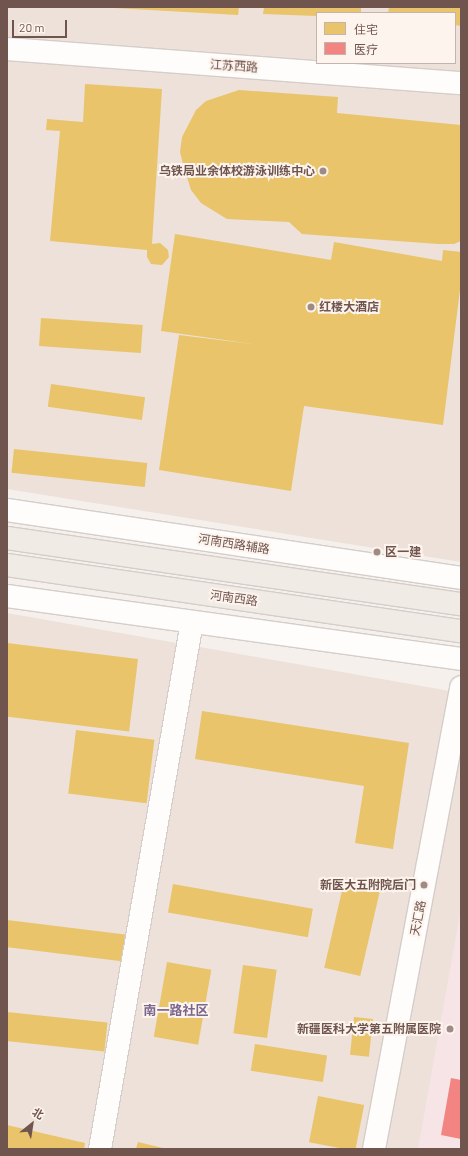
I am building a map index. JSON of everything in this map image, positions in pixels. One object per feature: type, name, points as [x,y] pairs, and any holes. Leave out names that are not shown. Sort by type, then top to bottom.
[{"type":"main road","points":[[7,538],[461,604]]},
{"type":"main road","name":"河南西路","points":[[7,565],[461,631]]},
{"type":"street","name":"江苏西路","points":[[7,49],[461,83]]},
{"type":"street","name":"河南西路辅路","points":[[7,510],[461,578]]},
{"type":"street","points":[[7,596],[461,659]]},
{"type":"street","points":[[100,1149],[192,622]]},
{"type":"street","name":"天汇路","points":[[374,1149],[461,687]]},
{"type":"shaded area","points":[[7,7],[461,7],[461,562],[7,489]]},
{"type":"shaded area","points":[[7,613],[461,693],[461,1149],[7,1149]]},
{"type":"shaded area","name":"新疆医科大学第五附属医院","points":[[461,908],[461,1149],[418,1149]]},
{"type":"building: 住宅","points":[[97,7],[239,7],[238,15]]},
{"type":"building: 住宅","points":[[264,7],[361,7],[361,12],[316,12],[316,16],[263,14]]},
{"type":"building: 住宅","points":[[389,7],[461,7],[461,26],[456,25],[456,12],[388,12]]},
{"type":"building: 住宅","points":[[85,84],[162,89],[152,244],[160,243],[168,250],[169,257],[162,265],[151,264],[147,257],[147,250],[50,241],[60,131],[46,130],[47,119],[83,122]]},
{"type":"building: 住宅","name":"乌铁局业余体校游泳训练中心","points":[[239,90],[338,97],[337,113],[461,125],[461,241],[454,244],[438,244],[302,234],[289,222],[227,219],[201,203],[191,190],[183,164],[180,152],[182,137],[196,110],[206,101]]},
{"type":"building: 住宅","points":[[175,234],[331,260],[334,242],[442,261],[443,250],[461,252],[461,282],[443,425],[304,406],[291,491],[159,470],[179,335],[260,345],[161,331]]},
{"type":"building: 住宅","points":[[41,318],[143,325],[141,353],[39,346]]},
{"type":"building: 住宅","points":[[51,384],[145,397],[142,420],[48,407]]},
{"type":"building: 住宅","points":[[14,449],[147,463],[145,487],[11,473]]},
{"type":"building: 住宅","points":[[7,643],[138,659],[129,732],[7,717]]},
{"type":"building: 住宅","points":[[202,711],[409,743],[393,849],[355,843],[364,786],[195,759]]},
{"type":"building: 住宅","points":[[76,730],[154,740],[147,803],[68,794]]},
{"type":"building: 住宅","points":[[344,882],[380,890],[360,976],[324,968]]},
{"type":"building: 住宅","points":[[173,884],[313,909],[308,937],[168,913]]},
{"type":"building: 住宅","points":[[7,920],[125,935],[122,961],[7,947]]},
{"type":"building: 住宅","points":[[167,962],[211,970],[198,1045],[154,1037]]},
{"type":"building: 住宅","points":[[243,965],[277,970],[267,1038],[233,1033]]},
{"type":"building: 住宅","points":[[7,1012],[107,1023],[104,1051],[7,1041]]},
{"type":"building: 住宅","points":[[354,1017],[373,1019],[369,1057],[350,1055]]},
{"type":"building: 住宅","points":[[255,1044],[327,1055],[323,1082],[251,1071]]},
{"type":"building: 住宅","points":[[318,1096],[364,1105],[356,1149],[344,1149],[309,1142]]},
{"type":"building: 住宅","points":[[7,1125],[85,1143],[84,1149],[7,1149]]},
{"type":"building: 住宅","points":[[138,1142],[163,1148],[163,1149],[136,1149]]},
{"type":"building: 医疗","points":[[451,1078],[461,1080],[461,1139],[441,1135]]},
{"type":"place","name":"乌铁局业余体校游泳训练中心","points":[[323,171]]},
{"type":"place","name":"红楼大酒店","points":[[311,307]]},
{"type":"place","name":"区一建","points":[[377,552]]},
{"type":"place","name":"新医大五附院后门","points":[[424,885]]},
{"type":"place","name":"新疆医科大学第五附属医院","points":[[450,1029]]},
{"type":"district","name":"南一路社区","points":[[176,1010]]}]
